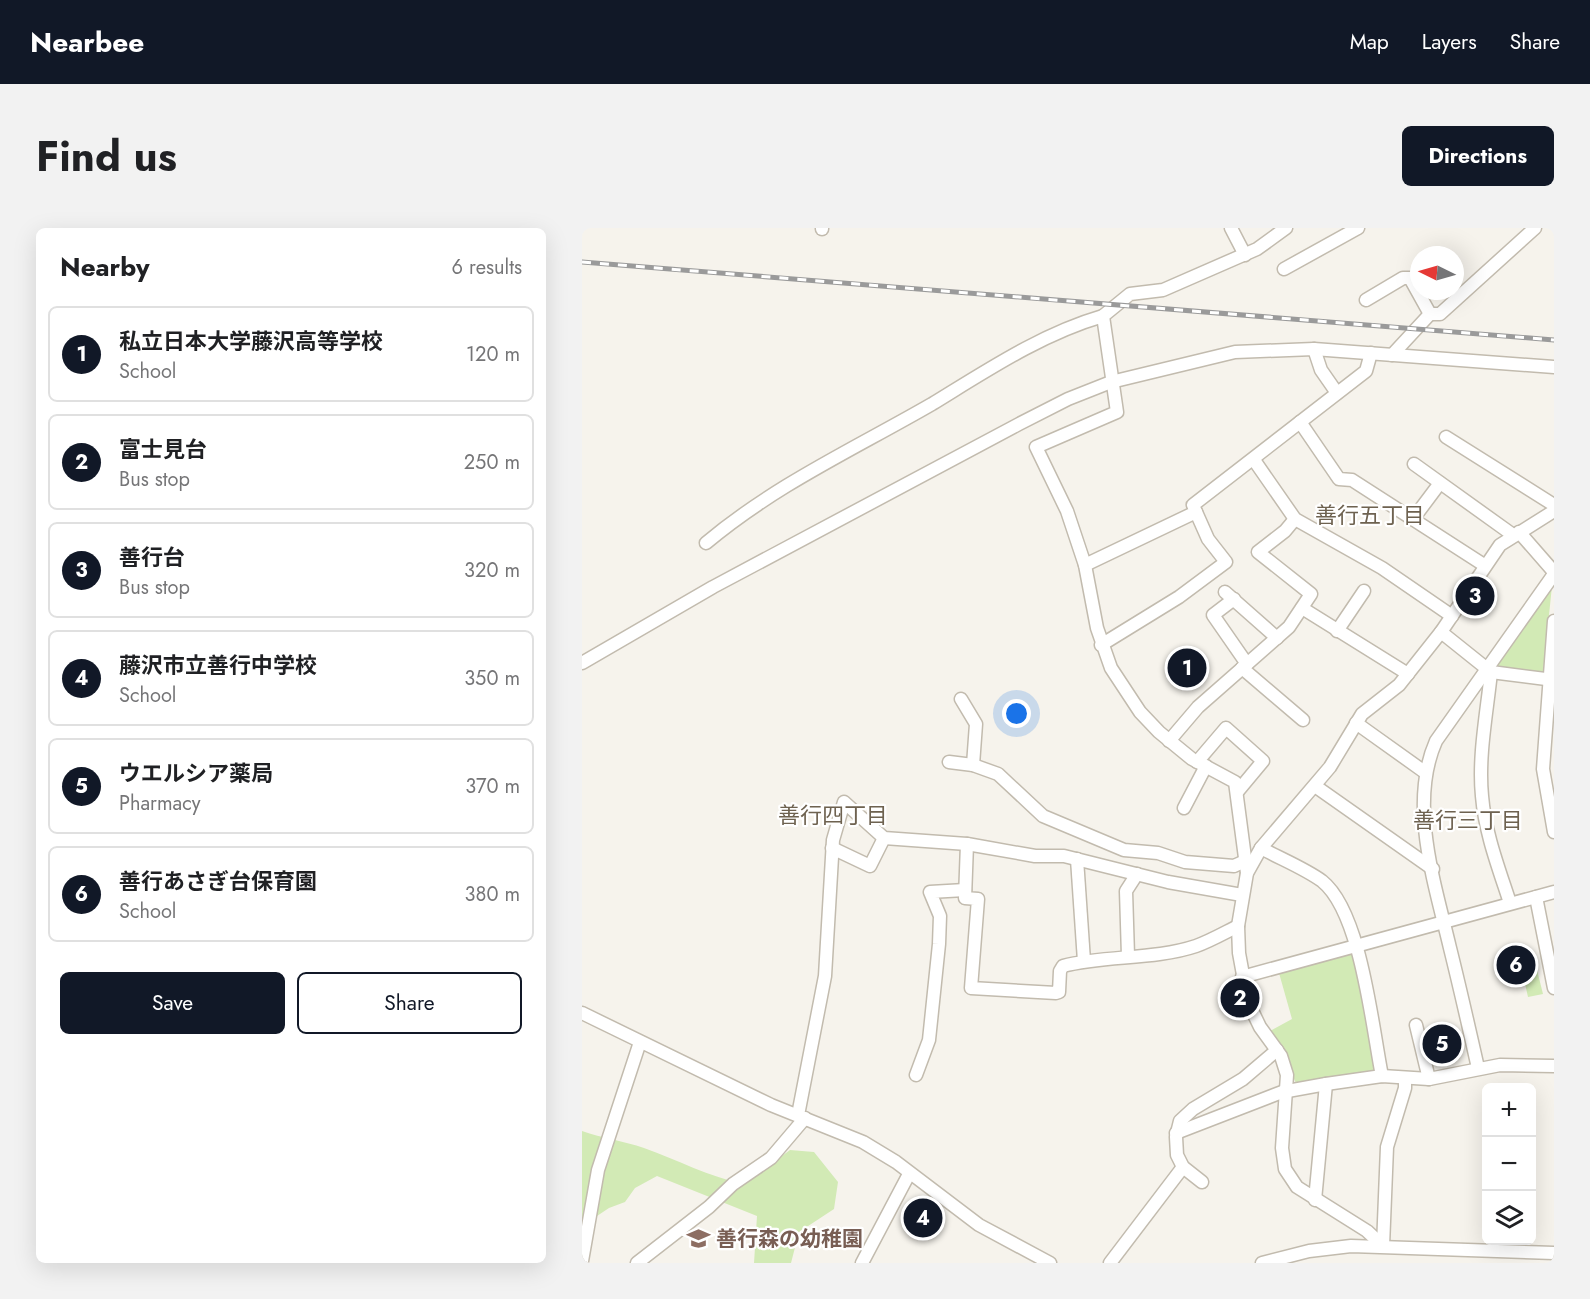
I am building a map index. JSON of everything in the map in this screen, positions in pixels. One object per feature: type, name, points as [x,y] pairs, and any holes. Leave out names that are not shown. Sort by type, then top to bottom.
[{"type":"street","points":[[1231,228],[1245,255]]},
{"type":"street","points":[[706,543],[741,513],[774,491],[932,404],[974,376],[1072,328],[1103,316],[1135,292],[1163,290],[1245,255],[1286,228]]},
{"type":"street","points":[[1284,269],[1358,228]]},
{"type":"street","points":[[1392,355],[1431,314],[1440,314],[1535,228]]},
{"type":"street","points":[[1366,300],[1403,278],[1410,278],[1431,314]]},
{"type":"street","points":[[1103,316],[1117,412],[1036,447],[1067,511],[1085,566],[1101,645],[1126,693],[1169,741],[1202,764],[1228,776],[1235,782],[1238,791],[1246,867],[1238,926],[1242,977],[1248,1002],[1260,1027],[1285,1065],[1287,1092],[1282,1159],[1290,1179],[1315,1200],[1367,1231],[1383,1246]]},
{"type":"street","points":[[582,663],[713,588],[1008,430],[1068,399],[1111,382],[1235,352],[1314,349],[1554,367]]},
{"type":"street","points":[[1314,349],[1321,370],[1337,393]]},
{"type":"street","points":[[1101,645],[1179,597],[1226,562],[1208,539],[1193,505],[1366,371],[1371,353]]},
{"type":"street","points":[[1300,422],[1339,479],[1352,480],[1484,565]]},
{"type":"street","points":[[1446,437],[1554,505]]},
{"type":"street","points":[[1254,460],[1295,519],[1382,568],[1452,616]]},
{"type":"street","points":[[1414,464],[1516,534],[1554,573],[1436,741],[1426,773],[1426,833],[1478,1068]]},
{"type":"street","points":[[1413,519],[1440,483]]},
{"type":"street","points":[[1246,867],[1330,767],[1356,723],[1408,674],[1441,632],[1484,565],[1500,545],[1554,511]]},
{"type":"street","points":[[1085,566],[1196,512]]},
{"type":"street","points":[[1169,741],[1198,707],[1288,627],[1311,594],[1258,552],[1295,519]]},
{"type":"street","points":[[1337,631],[1364,591]]},
{"type":"street","points":[[1277,638],[1229,596],[1213,615],[1244,666],[1303,720]]},
{"type":"street","points":[[1302,608],[1408,674]]},
{"type":"street","points":[[1554,621],[1543,769],[1554,832]]},
{"type":"street","points":[[1441,632],[1488,670],[1551,680]]},
{"type":"street","points":[[1488,670],[1481,772],[1482,796],[1491,842],[1510,903]]},
{"type":"street","points":[[961,699],[976,724],[973,765]]},
{"type":"street","points":[[1356,723],[1426,773]]},
{"type":"street","points":[[1184,808],[1202,764],[1226,728],[1263,761],[1238,791]]},
{"type":"street","points":[[949,762],[973,765],[998,774],[1043,816],[1124,850],[1158,853],[1185,862],[1246,867]]},
{"type":"street","points":[[1315,786],[1433,869]]},
{"type":"street","points":[[637,1263],[709,1207],[733,1184],[771,1158],[801,1117],[825,976],[835,825],[844,802],[884,838],[967,844],[1035,856],[1077,859],[1137,874],[1242,895]]},
{"type":"street","points":[[832,848],[870,866],[884,838]]},
{"type":"street","points":[[967,844],[965,898],[978,900],[970,988],[1056,993],[1059,992],[1060,971],[1063,966],[1084,961],[1196,946],[1238,926]]},
{"type":"street","points":[[1261,848],[1321,881],[1344,908],[1356,944],[1382,1076]]},
{"type":"street","points":[[1077,859],[1084,961]]},
{"type":"street","points":[[1128,956],[1126,891],[1137,874]]},
{"type":"street","points":[[916,1075],[929,1040],[939,944],[940,916],[930,892],[965,890]]},
{"type":"street","points":[[1242,977],[1356,944],[1554,892]]},
{"type":"street","points":[[1536,897],[1554,988]]},
{"type":"street","points":[[582,1013],[801,1117],[863,1142],[896,1162],[979,1225],[1050,1263]]},
{"type":"street","points":[[1416,1025],[1429,1079]]},
{"type":"street","points":[[582,1261],[598,1170],[640,1042]]},
{"type":"street","points":[[1202,1182],[1183,1167],[1177,1155],[1176,1133],[1180,1121],[1192,1109],[1233,1087],[1277,1050]]},
{"type":"street","points":[[1176,1133],[1287,1092],[1326,1084],[1382,1076],[1429,1079],[1478,1068],[1525,1064],[1554,1066]]},
{"type":"street","points":[[1383,1246],[1387,1147],[1405,1088],[1405,1078]]},
{"type":"street","points":[[1315,1200],[1326,1084]]},
{"type":"street","points":[[1110,1263],[1183,1167]]},
{"type":"street","points":[[862,1263],[909,1174]]},
{"type":"street","points":[[1262,1263],[1328,1248],[1383,1246],[1522,1258],[1554,1253]]},
{"type":"green space","points":[[1552,586],[1543,673],[1494,667]]},
{"type":"green space","points":[[1353,954],[1377,1071],[1297,1085],[1270,1031],[1292,1019],[1279,973]]},
{"type":"green space","points":[[1528,964],[1530,972],[1537,970],[1543,994],[1528,997],[1521,966]]},
{"type":"green space","points":[[582,1131],[644,1148],[706,1173],[744,1184],[790,1150],[814,1152],[838,1182],[834,1209],[799,1232],[791,1263],[754,1263],[757,1216],[657,1176],[635,1188],[625,1202],[609,1208],[582,1226]]},
{"type":"railway","points":[[582,262],[1554,340]]},
{"type":"place","name":"善行台","points":[[1475,596]]},
{"type":"place","name":"私立日本大学藤沢高等学校","points":[[1187,668]]},
{"type":"place","name":"善行あさぎ台保育園","points":[[1516,965]]},
{"type":"place","name":"富士見台","points":[[1240,998]]},
{"type":"place","name":"ウエルシア薬局","points":[[1442,1044]]},
{"type":"place","name":"藤沢市立善行中学校","points":[[923,1218]]},
{"type":"place","name":"善行森の幼稚園","points":[[698,1239]]},
{"type":"district","name":"善行五丁目","points":[[1370,515]]},
{"type":"district","name":"善行四丁目","points":[[833,815]]},
{"type":"district","name":"善行三丁目","points":[[1468,820]]}]
